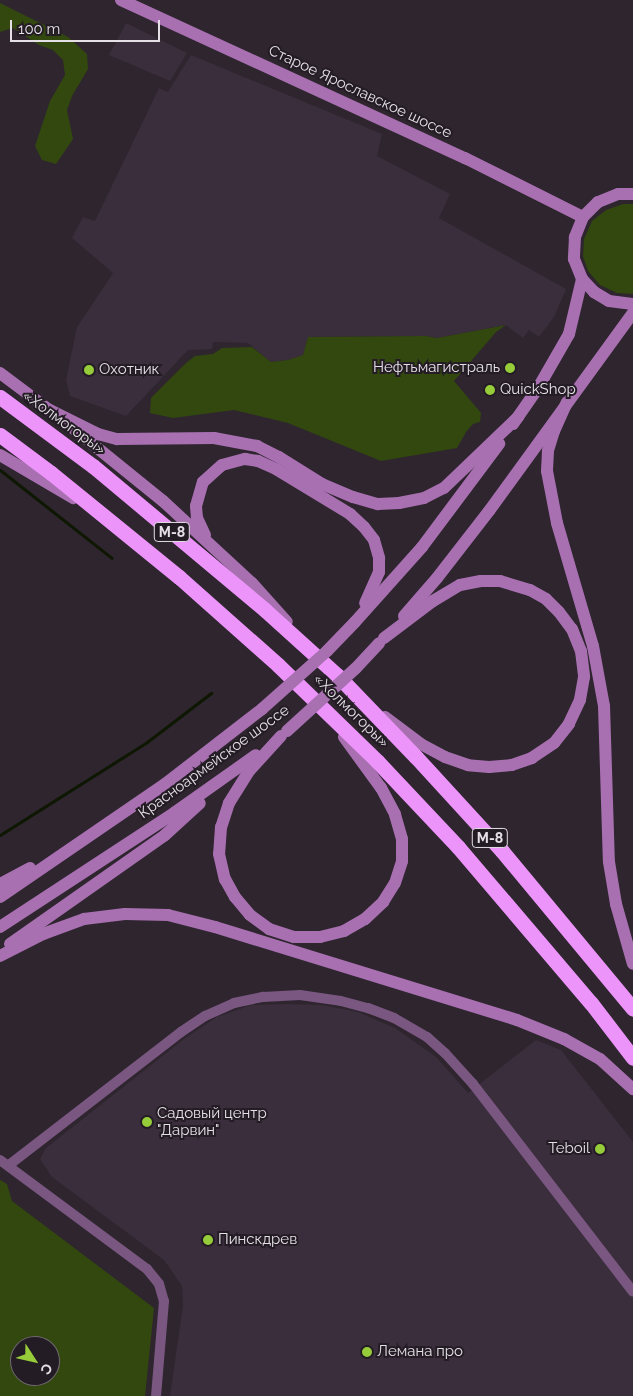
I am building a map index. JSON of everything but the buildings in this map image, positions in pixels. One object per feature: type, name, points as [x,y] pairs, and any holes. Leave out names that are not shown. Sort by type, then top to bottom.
[{"type":"highway","name":"«Холмогоры»","points":[[0,397],[93,466],[265,610],[333,672],[502,851],[633,1009]]},
{"type":"highway","name":"«Холмогоры»","points":[[0,434],[179,576],[311,696],[377,761],[458,846],[591,1003],[633,1058]]},
{"type":"main road","name":"Старое Ярославское шоссе","points":[[122,0],[465,158],[583,217]]},
{"type":"main road","points":[[633,194],[618,194],[598,202],[583,217],[574,237],[574,259],[582,279],[594,292],[608,301],[633,304]]},
{"type":"main road","points":[[50,410],[92,432],[116,439],[214,438],[257,446],[279,457],[322,484],[353,497],[378,504],[399,503],[424,498],[444,488],[518,417],[538,388],[569,334],[582,279]]},
{"type":"main road","points":[[633,314],[567,402],[554,431],[548,451],[546,471],[557,523],[593,646],[604,706],[609,862],[616,904],[633,964]]},
{"type":"main road","points":[[0,373],[50,410],[163,501],[252,583],[333,672],[394,725],[421,744],[445,757],[468,765],[489,767],[512,765],[532,758],[554,742],[570,724],[580,700],[584,677],[582,651],[572,629],[546,599],[516,584],[500,580],[460,585],[433,601],[382,641]]},
{"type":"main road","name":"Красноармейское шоссе","points":[[0,927],[166,819],[243,764],[284,734],[349,675],[382,641],[449,563],[567,402]]},
{"type":"main road","name":"Красноармейское шоссе","points":[[0,897],[92,835],[209,752],[262,709],[327,651],[422,547],[470,486],[518,417]]},
{"type":"main road","points":[[0,455],[117,525]]},
{"type":"main road","points":[[219,552],[202,531],[197,518],[196,506],[203,482],[222,465],[234,461],[258,462],[276,469],[350,514],[374,540],[379,558],[379,572],[355,622]]},
{"type":"main road","points":[[284,734],[249,771],[229,803],[221,828],[219,854],[225,879],[235,897],[250,915],[269,929],[294,937],[320,937],[344,931],[365,919],[383,902],[395,883],[402,861],[402,839],[395,814],[381,788],[353,748],[311,696]]},
{"type":"main road","points":[[0,951],[165,835],[243,764]]},
{"type":"main road","points":[[0,884],[92,835]]},
{"type":"main road","points":[[0,956],[43,934],[84,919],[126,914],[168,915],[215,927],[517,1020],[564,1039],[600,1059],[633,1088]]},
{"type":"street","points":[[156,1396],[164,1301],[159,1284],[147,1269],[4,1162],[181,1032],[205,1016],[234,1002],[263,997],[300,995],[341,1001],[368,1008],[394,1018],[427,1037],[445,1053],[472,1084],[633,1292]]},
{"type":"shaded area","points":[[126,23],[187,53],[170,81],[109,55]]},
{"type":"shaded area","points":[[191,55],[382,134],[377,156],[450,194],[439,218],[566,289],[554,317],[539,337],[529,330],[523,338],[506,325],[437,338],[424,336],[308,337],[303,355],[288,360],[271,362],[248,343],[213,342],[212,349],[188,350],[126,416],[70,396],[66,380],[77,327],[113,273],[72,238],[83,217],[95,221],[159,88],[168,92]]},
{"type":"shaded area","points":[[251,1005],[322,1005],[358,1012],[395,1028],[436,1057],[468,1093],[536,1040],[561,1050],[633,1142],[633,1396],[170,1396],[183,1305],[182,1286],[164,1260],[52,1177],[40,1159],[46,1148],[184,1039],[217,1017]]},
{"type":"green space","points":[[0,3],[68,37],[87,54],[88,69],[72,96],[67,110],[73,139],[56,164],[42,160],[35,146],[50,101],[65,75],[63,60],[53,50],[39,45],[13,28],[0,32]]},
{"type":"green space","points":[[623,204],[633,204],[633,294],[617,293],[600,285],[588,271],[583,256],[584,239],[592,221],[606,210]]},
{"type":"green space","points":[[506,325],[496,332],[454,381],[481,413],[480,422],[473,424],[457,448],[381,461],[288,423],[234,410],[173,418],[150,413],[151,398],[186,363],[195,356],[213,354],[222,348],[252,347],[271,362],[288,360],[303,355],[308,337],[425,336],[437,338]]},
{"type":"green space","points":[[0,1180],[7,1184],[12,1201],[154,1308],[145,1396],[0,1396]]},
{"type":"waterway","points":[[0,470],[112,558]]},
{"type":"waterway","points":[[0,835],[147,742],[211,693]]},
{"type":"place","name":"Нефтьмагистраль","points":[[510,368]]},
{"type":"place","name":"Охотник","points":[[89,370]]},
{"type":"place","name":"QuickShop","points":[[490,390]]},
{"type":"place","name":"Садовый центр \"Дарвин\"","points":[[147,1122]]},
{"type":"place","name":"Teboil","points":[[600,1149]]},
{"type":"place","name":"Пинскдрев","points":[[208,1240]]},
{"type":"place","name":"Лемана про","points":[[367,1352]]}]
